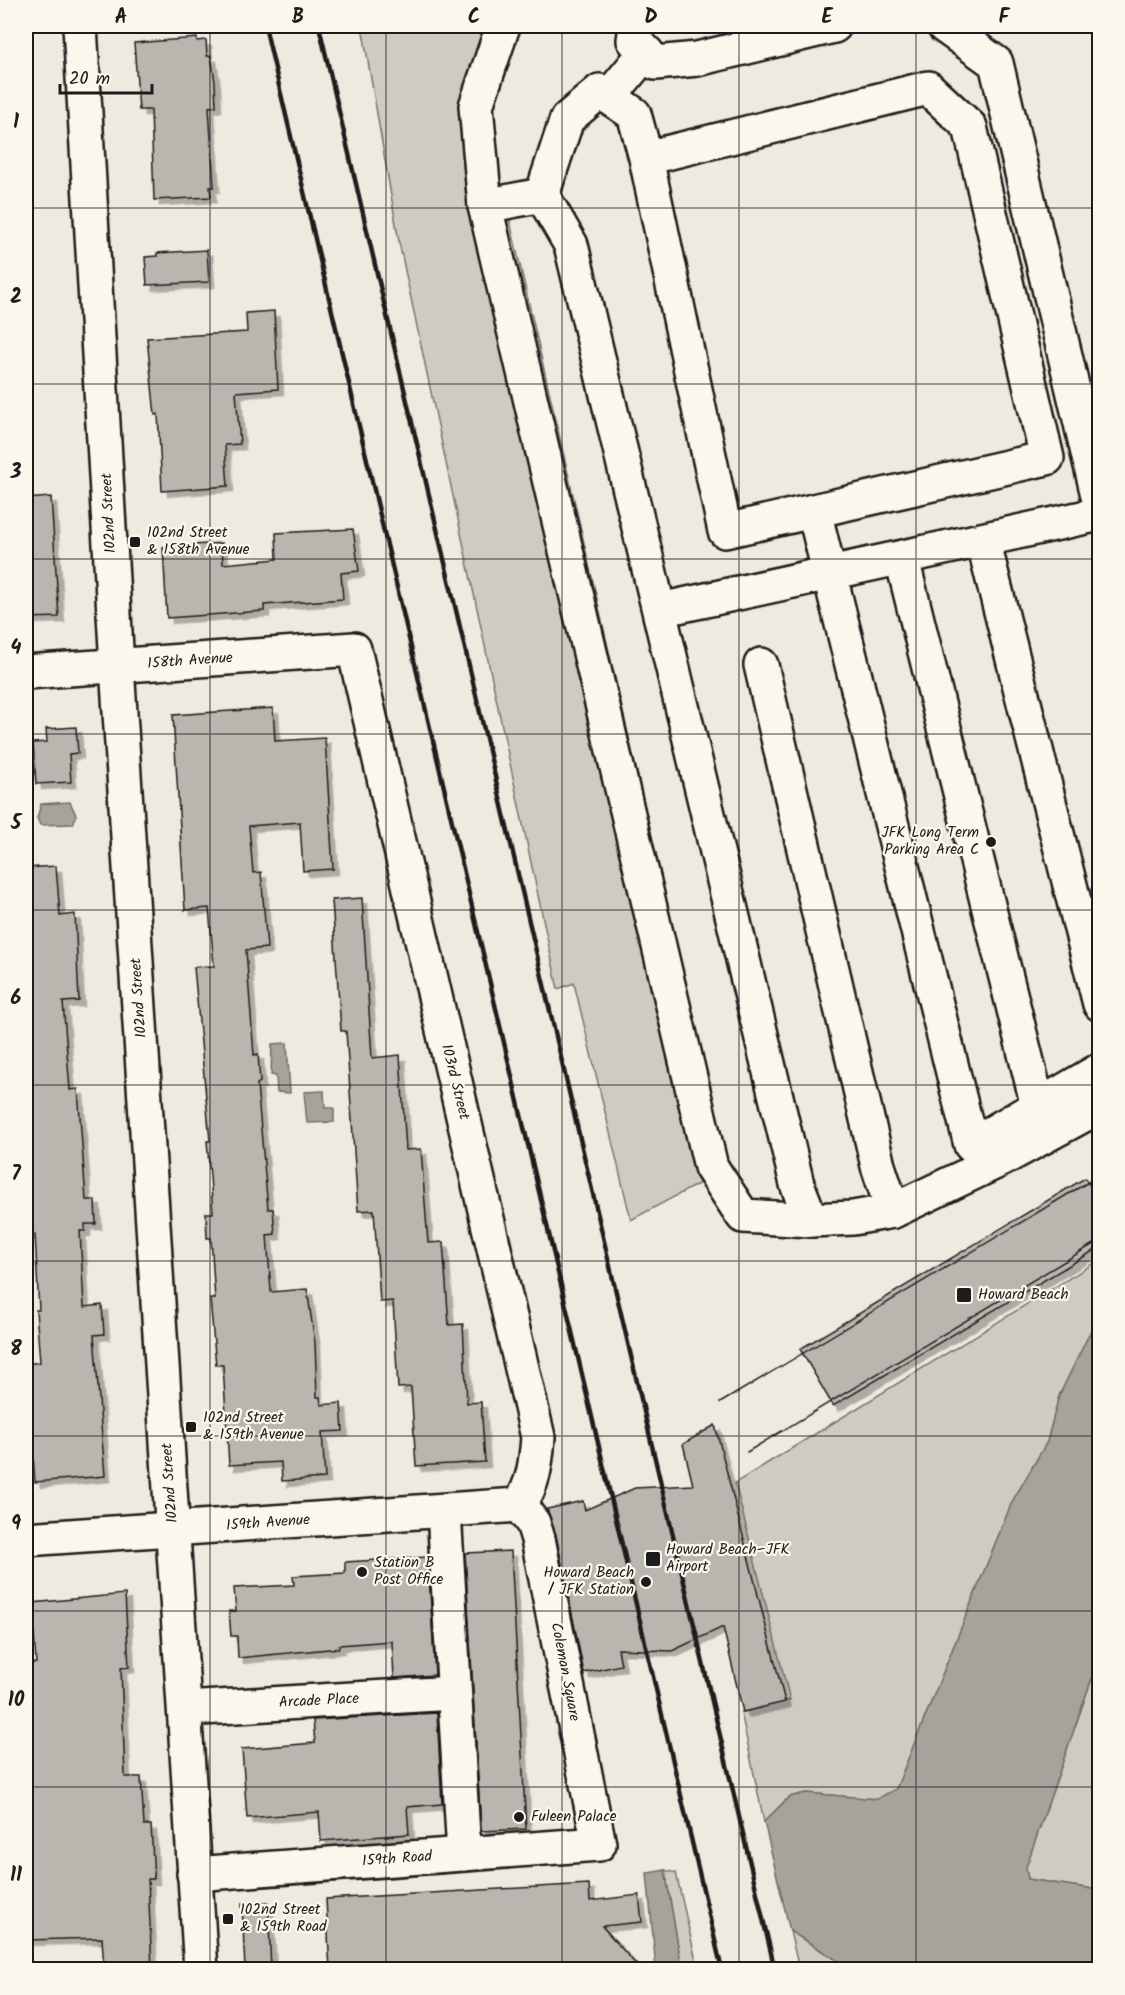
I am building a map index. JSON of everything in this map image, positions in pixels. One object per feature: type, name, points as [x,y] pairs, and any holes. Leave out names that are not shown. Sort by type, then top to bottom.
[{"type":"street","name":"102nd Street","points":[[80,26],[117,666],[201,1970]]},
{"type":"street","points":[[503,26],[476,106],[485,206],[711,1167],[743,1216],[811,1220],[853,1218],[893,1211],[1004,1158],[1100,1106]]},
{"type":"street","points":[[609,97],[641,39],[656,63],[697,59],[834,26]]},
{"type":"street","points":[[944,26],[996,63],[1100,504]]},
{"type":"street","points":[[646,158],[928,88],[970,127],[1047,458],[725,531],[646,158],[634,114],[600,91],[567,119],[542,195],[571,245],[797,1184],[811,1220]]},
{"type":"street","points":[[485,206],[542,195]]},
{"type":"street","points":[[814,511],[971,1145],[1100,1070]]},
{"type":"street","points":[[660,610],[1100,514]]},
{"type":"street","points":[[983,540],[1100,1004]]},
{"type":"street","points":[[902,559],[1038,1106]]},
{"type":"street","name":"158th Avenue","points":[[26,672],[354,650]]},
{"type":"street","name":"103rd Street","points":[[354,650],[538,1437],[536,1465],[531,1482],[515,1505]]},
{"type":"street","points":[[760,665],[878,1166],[893,1211]]},
{"type":"street","name":"159th Avenue","points":[[26,1539],[515,1505]]},
{"type":"street","name":"Coleman Square","points":[[515,1505],[532,1523],[538,1539],[599,1844]]},
{"type":"street","points":[[444,1511],[464,1854]]},
{"type":"street","name":"Arcade Place","points":[[185,1709],[454,1693]]},
{"type":"street","name":"159th Road","points":[[194,1874],[599,1844]]},
{"type":"shaded area","points":[[362,26],[489,26],[477,197],[503,191],[728,1168],[631,1220],[574,983],[558,989],[399,242]]},
{"type":"shaded area","points":[[70,802],[76,815],[73,824],[40,825],[37,818],[41,804]]},
{"type":"shaded area","points":[[287,1043],[290,1093],[277,1092],[276,1076],[271,1075],[272,1044]]},
{"type":"shaded area","points":[[324,1091],[325,1108],[334,1108],[334,1122],[307,1123],[304,1092]]},
{"type":"shaded area","points":[[1099,1260],[1099,1314],[1059,1396],[1047,1442],[1012,1502],[896,1789],[877,1799],[806,1793],[789,1797],[764,1822],[741,1712],[790,1700],[735,1483]]},
{"type":"shaded area","points":[[1099,1314],[1099,1658],[1026,1867],[1028,1879],[1099,1890],[1099,1969],[851,1969],[790,1931],[764,1822],[789,1797],[806,1793],[877,1799],[896,1789],[1012,1502],[1047,1442],[1059,1396]]},
{"type":"shaded area","points":[[1099,1658],[1099,1890],[1028,1879],[1026,1867]]},
{"type":"shaded area","points":[[665,1870],[676,1873],[698,1969],[682,1969]]},
{"type":"shaded area","points":[[665,1870],[682,1969],[656,1969],[647,1873]]},
{"type":"shaded area","points":[[790,1931],[851,1969],[799,1969]]},
{"type":"building","points":[[197,38],[197,41],[206,40],[207,56],[211,56],[215,82],[216,106],[209,107],[214,187],[210,187],[211,197],[154,200],[151,110],[139,110],[134,43]]},
{"type":"building","points":[[207,250],[209,282],[147,285],[145,257],[157,256],[157,253]]},
{"type":"building","points":[[274,311],[278,389],[236,392],[240,444],[225,445],[228,486],[162,491],[158,414],[155,415],[147,338],[247,332],[246,313]]},
{"type":"building","points":[[51,497],[59,617],[27,618],[26,499]]},
{"type":"building","points":[[353,529],[359,571],[341,573],[343,599],[264,605],[264,611],[167,618],[163,547],[222,543],[223,564],[277,559],[276,533]]},
{"type":"building","points":[[273,708],[275,741],[325,738],[333,869],[303,871],[300,822],[249,826],[253,873],[261,872],[267,948],[246,950],[254,1055],[258,1054],[260,1082],[257,1084],[268,1209],[273,1209],[275,1234],[267,1235],[271,1292],[307,1289],[315,1343],[317,1397],[320,1397],[321,1405],[341,1403],[343,1431],[322,1432],[325,1478],[282,1481],[281,1462],[229,1465],[223,1365],[216,1365],[210,1299],[215,1299],[211,1238],[207,1238],[206,1213],[213,1213],[207,1141],[210,1141],[194,967],[214,966],[209,908],[185,910],[173,715]]},
{"type":"building","points":[[76,727],[78,753],[69,754],[71,782],[36,784],[33,743],[47,742],[46,729]]},
{"type":"building","points":[[56,866],[60,916],[75,914],[79,1001],[63,1002],[70,1090],[78,1089],[86,1200],[95,1200],[96,1224],[85,1224],[85,1231],[80,1231],[84,1307],[102,1305],[104,1334],[94,1335],[105,1476],[35,1482],[28,1387],[26,1387],[26,1364],[40,1362],[36,1310],[39,1310],[35,1234],[28,1235],[26,1200],[26,868]]},
{"type":"building","points":[[362,898],[372,1058],[400,1055],[406,1150],[421,1149],[428,1243],[443,1242],[449,1325],[463,1324],[467,1403],[481,1402],[485,1462],[416,1466],[411,1387],[398,1388],[393,1301],[380,1302],[374,1210],[358,1211],[346,1031],[341,1031],[332,900]]},
{"type":"building","points":[[1085,1178],[1100,1201],[1100,1247],[833,1406],[800,1349]]},
{"type":"building","name":"Howard Beach / JFK Station","points":[[715,1425],[785,1702],[743,1712],[723,1627],[672,1651],[618,1649],[621,1665],[584,1673],[556,1535],[547,1509],[583,1501],[585,1510],[635,1488],[693,1485],[683,1444]]},
{"type":"building","points":[[511,1551],[526,1829],[481,1831],[465,1553]]},
{"type":"building","points":[[428,1557],[435,1675],[394,1678],[392,1641],[339,1645],[339,1648],[238,1658],[237,1636],[231,1636],[229,1611],[236,1611],[234,1588],[294,1585],[293,1576],[345,1573],[345,1562]]},
{"type":"building","points":[[125,1594],[129,1667],[121,1668],[125,1777],[141,1777],[144,1825],[151,1825],[154,1879],[148,1879],[152,1970],[104,1970],[102,1938],[26,1940],[26,1664],[36,1663],[32,1603]]},
{"type":"building","points":[[437,1713],[442,1804],[407,1807],[409,1834],[321,1841],[319,1812],[247,1818],[242,1749],[315,1743],[313,1720]]},
{"type":"building","points":[[589,1884],[590,1901],[639,1895],[642,1922],[602,1926],[641,1970],[330,1970],[326,1899]]},
{"type":"building","points":[[268,1902],[271,1970],[245,1970],[242,1903]]},
{"type":"tram line","points":[[720,1403],[1100,1175]]},
{"type":"tram line","points":[[747,1452],[1100,1240]]},
{"type":"railway","points":[[265,26],[722,1970]]},
{"type":"railway","points":[[319,26],[775,1970]]},
{"type":"place","name":"102nd Street & 158th Avenue","points":[[135,542]]},
{"type":"place","name":"JFK Long Term Parking Area C","points":[[991,842]]},
{"type":"place","name":"Howard Beach","points":[[964,1295]]},
{"type":"place","name":"102nd Street & 159th Avenue","points":[[191,1427]]},
{"type":"place","name":"Howard Beach–JFK Airport","points":[[653,1559]]},
{"type":"place","name":"Station B Post Office","points":[[362,1572]]},
{"type":"place","name":"Howard Beach / JFK Station","points":[[646,1582]]},
{"type":"place","name":"Fuleen Palace","points":[[519,1817]]},
{"type":"place","name":"102nd Street & 159th Road","points":[[228,1919]]}]
